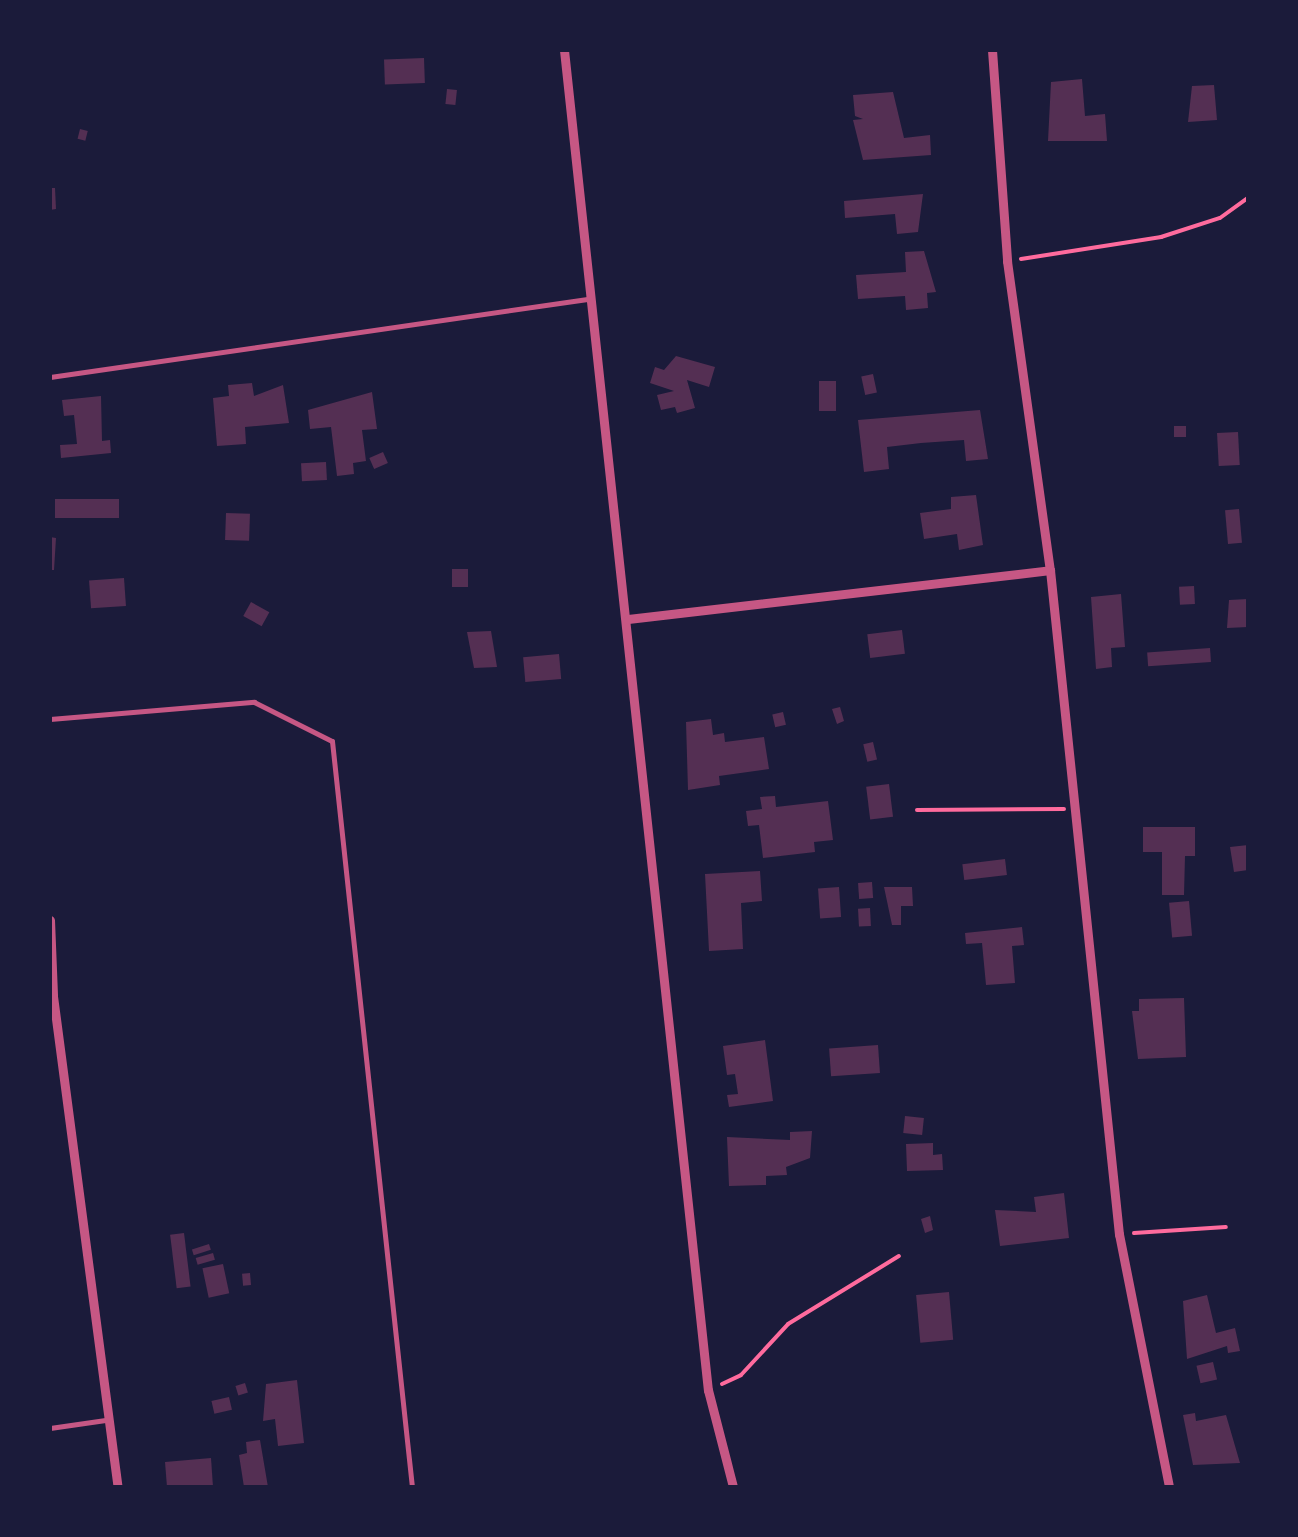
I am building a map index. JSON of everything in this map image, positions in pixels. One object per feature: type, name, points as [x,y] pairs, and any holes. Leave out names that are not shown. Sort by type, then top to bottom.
[{"type":"street","points":[[564,50],[587,300],[628,619],[708,1390],[733,1487]]},
{"type":"street","points":[[992,50],[1007,261],[1050,570],[1119,1234],[1168,1487]]},
{"type":"street","points":[[628,619],[1050,570]]},
{"type":"street","points":[[50,920],[105,1420],[118,1487]]},
{"type":"lane","points":[[50,378],[587,300]]},
{"type":"lane","points":[[50,719],[254,702],[332,741],[412,1487]]},
{"type":"lane","points":[[50,1428],[105,1420]]},
{"type":"path","points":[[1007,261],[1161,237],[1220,218],[1248,198]]},
{"type":"path","points":[[917,810],[1074,809]]},
{"type":"path","points":[[1119,1234],[1226,1227]]},
{"type":"path","points":[[708,1390],[741,1375],[788,1324],[899,1256]]},
{"type":"building","points":[[424,58],[425,83],[385,84],[384,59]]},
{"type":"building","points":[[1082,79],[1085,116],[1105,114],[1107,141],[1048,141],[1051,82]]},
{"type":"building","points":[[1214,85],[1217,120],[1188,122],[1192,86]]},
{"type":"building","points":[[447,89],[457,90],[455,105],[445,104]]},
{"type":"building","points":[[893,92],[904,138],[930,135],[931,155],[863,160],[853,120],[863,119],[855,116],[853,95]]},
{"type":"building","points":[[80,129],[88,131],[85,141],[78,139]]},
{"type":"building","points":[[50,188],[55,188],[56,209],[50,210]]},
{"type":"building","points":[[923,194],[918,232],[897,234],[895,214],[845,218],[844,201]]},
{"type":"building","points":[[924,251],[936,292],[927,293],[928,308],[906,310],[905,296],[858,299],[856,275],[906,272],[905,252]]},
{"type":"building","points":[[676,356],[715,367],[709,387],[687,380],[695,408],[677,413],[675,407],[661,410],[657,395],[674,391],[650,383],[655,367],[664,370]]},
{"type":"building","points":[[873,374],[877,393],[865,395],[861,376]]},
{"type":"building","points":[[819,381],[836,381],[836,411],[819,411]]},
{"type":"building","points":[[252,383],[254,396],[283,385],[289,423],[245,427],[246,444],[217,446],[213,398],[229,396],[228,385]]},
{"type":"building","points":[[372,392],[377,429],[362,430],[366,461],[353,463],[354,474],[337,476],[331,427],[310,429],[308,410]]},
{"type":"building","points":[[101,396],[102,441],[110,440],[111,453],[61,458],[60,445],[77,444],[74,415],[64,416],[62,400]]},
{"type":"building","points":[[980,410],[988,459],[966,461],[964,440],[921,443],[887,447],[889,469],[864,472],[858,420]]},
{"type":"building","points":[[1174,426],[1186,426],[1186,437],[1174,437]]},
{"type":"building","points":[[1238,432],[1240,465],[1219,466],[1217,433]]},
{"type":"building","points":[[383,452],[388,463],[374,469],[369,458]]},
{"type":"building","points":[[326,462],[327,480],[302,481],[301,463]]},
{"type":"building","points":[[976,495],[983,545],[959,550],[957,534],[924,539],[920,513],[951,509],[951,497]]},
{"type":"building","points":[[55,499],[119,499],[119,518],[55,518]]},
{"type":"building","points":[[1239,509],[1242,543],[1228,544],[1225,510]]},
{"type":"building","points":[[226,513],[250,514],[249,541],[225,540]]},
{"type":"building","points":[[50,537],[56,538],[54,570],[50,570]]},
{"type":"building","points":[[452,569],[468,569],[468,587],[452,587]]},
{"type":"building","points":[[124,578],[126,606],[91,608],[89,580]]},
{"type":"building","points":[[1194,586],[1195,604],[1180,605],[1179,587]]},
{"type":"building","points":[[1121,594],[1125,647],[1111,648],[1112,667],[1096,669],[1091,597]]},
{"type":"building","points":[[1248,599],[1248,627],[1227,628],[1229,600]]},
{"type":"building","points":[[251,602],[269,612],[262,626],[243,616]]},
{"type":"building","points":[[902,630],[905,654],[870,658],[867,634]]},
{"type":"building","points":[[491,631],[497,667],[474,668],[467,632]]},
{"type":"building","points":[[1210,648],[1211,662],[1148,666],[1147,652]]},
{"type":"building","points":[[559,654],[561,679],[525,682],[523,657]]},
{"type":"building","points":[[840,707],[844,721],[837,724],[832,709]]},
{"type":"building","points":[[783,712],[786,725],[775,727],[772,714]]},
{"type":"building","points":[[711,719],[713,735],[724,733],[725,742],[764,737],[769,769],[719,776],[720,785],[688,790],[686,722]]},
{"type":"building","points":[[873,742],[877,760],[867,762],[863,744]]},
{"type":"building","points":[[889,784],[893,817],[870,820],[866,787]]},
{"type":"building","points":[[775,796],[776,807],[828,801],[833,840],[814,842],[815,852],[763,858],[759,825],[748,826],[746,811],[762,809],[760,797]]},
{"type":"building","points":[[1143,827],[1195,827],[1195,856],[1185,856],[1184,895],[1162,895],[1162,852],[1143,852]]},
{"type":"building","points":[[1248,845],[1248,870],[1234,872],[1230,847]]},
{"type":"building","points":[[1005,859],[1007,875],[964,880],[962,864]]},
{"type":"building","points":[[760,871],[762,901],[741,903],[743,949],[709,951],[705,874]]},
{"type":"building","points":[[872,882],[873,898],[859,899],[858,883]]},
{"type":"building","points":[[839,887],[841,917],[820,918],[818,888]]},
{"type":"building","points":[[884,887],[912,887],[913,906],[901,906],[901,925],[892,925]]},
{"type":"building","points":[[1189,901],[1192,936],[1172,938],[1169,903]]},
{"type":"building","points":[[870,908],[871,926],[859,927],[858,909]]},
{"type":"building","points":[[1022,927],[1024,945],[1012,946],[1015,983],[986,985],[982,943],[966,944],[965,933]]},
{"type":"building","points":[[1184,998],[1186,1057],[1138,1059],[1132,1011],[1139,1011],[1139,999]]},
{"type":"building","points":[[765,1040],[773,1101],[729,1107],[727,1095],[738,1094],[735,1074],[727,1075],[723,1046]]},
{"type":"building","points":[[878,1045],[880,1073],[831,1076],[829,1048]]},
{"type":"building","points":[[905,1116],[924,1118],[922,1135],[903,1133]]},
{"type":"building","points":[[812,1131],[810,1158],[786,1167],[787,1175],[766,1176],[766,1185],[729,1186],[727,1137],[790,1140],[790,1132]]},
{"type":"building","points":[[933,1143],[933,1155],[942,1154],[943,1170],[907,1171],[906,1144]]},
{"type":"building","points":[[1064,1193],[1069,1238],[1000,1246],[995,1210],[1036,1212],[1034,1197]]},
{"type":"building","points":[[930,1216],[933,1230],[925,1233],[921,1219]]},
{"type":"building","points":[[184,1233],[191,1287],[177,1288],[170,1235]]},
{"type":"building","points":[[209,1244],[211,1250],[194,1255],[192,1250]]},
{"type":"building","points":[[213,1253],[215,1260],[198,1265],[196,1258]]},
{"type":"building","points":[[223,1264],[229,1293],[209,1298],[202,1268]]},
{"type":"building","points":[[250,1273],[251,1285],[243,1286],[242,1274]]},
{"type":"building","points":[[949,1292],[953,1340],[920,1343],[916,1295]]},
{"type":"building","points":[[1207,1295],[1216,1333],[1235,1328],[1240,1351],[1228,1353],[1227,1346],[1187,1359],[1183,1301]]},
{"type":"building","points":[[1213,1362],[1217,1380],[1200,1383],[1196,1366]]},
{"type":"building","points":[[297,1380],[304,1443],[278,1446],[275,1419],[263,1421],[266,1384]]},
{"type":"building","points":[[245,1383],[248,1393],[238,1395],[235,1386]]},
{"type":"building","points":[[229,1397],[232,1410],[214,1414],[211,1401]]},
{"type":"building","points":[[1195,1413],[1196,1421],[1226,1415],[1240,1463],[1193,1465],[1183,1415]]},
{"type":"building","points":[[260,1440],[268,1487],[244,1487],[239,1455],[247,1453],[246,1442]]},
{"type":"building","points":[[211,1458],[213,1487],[167,1487],[165,1462]]}]
